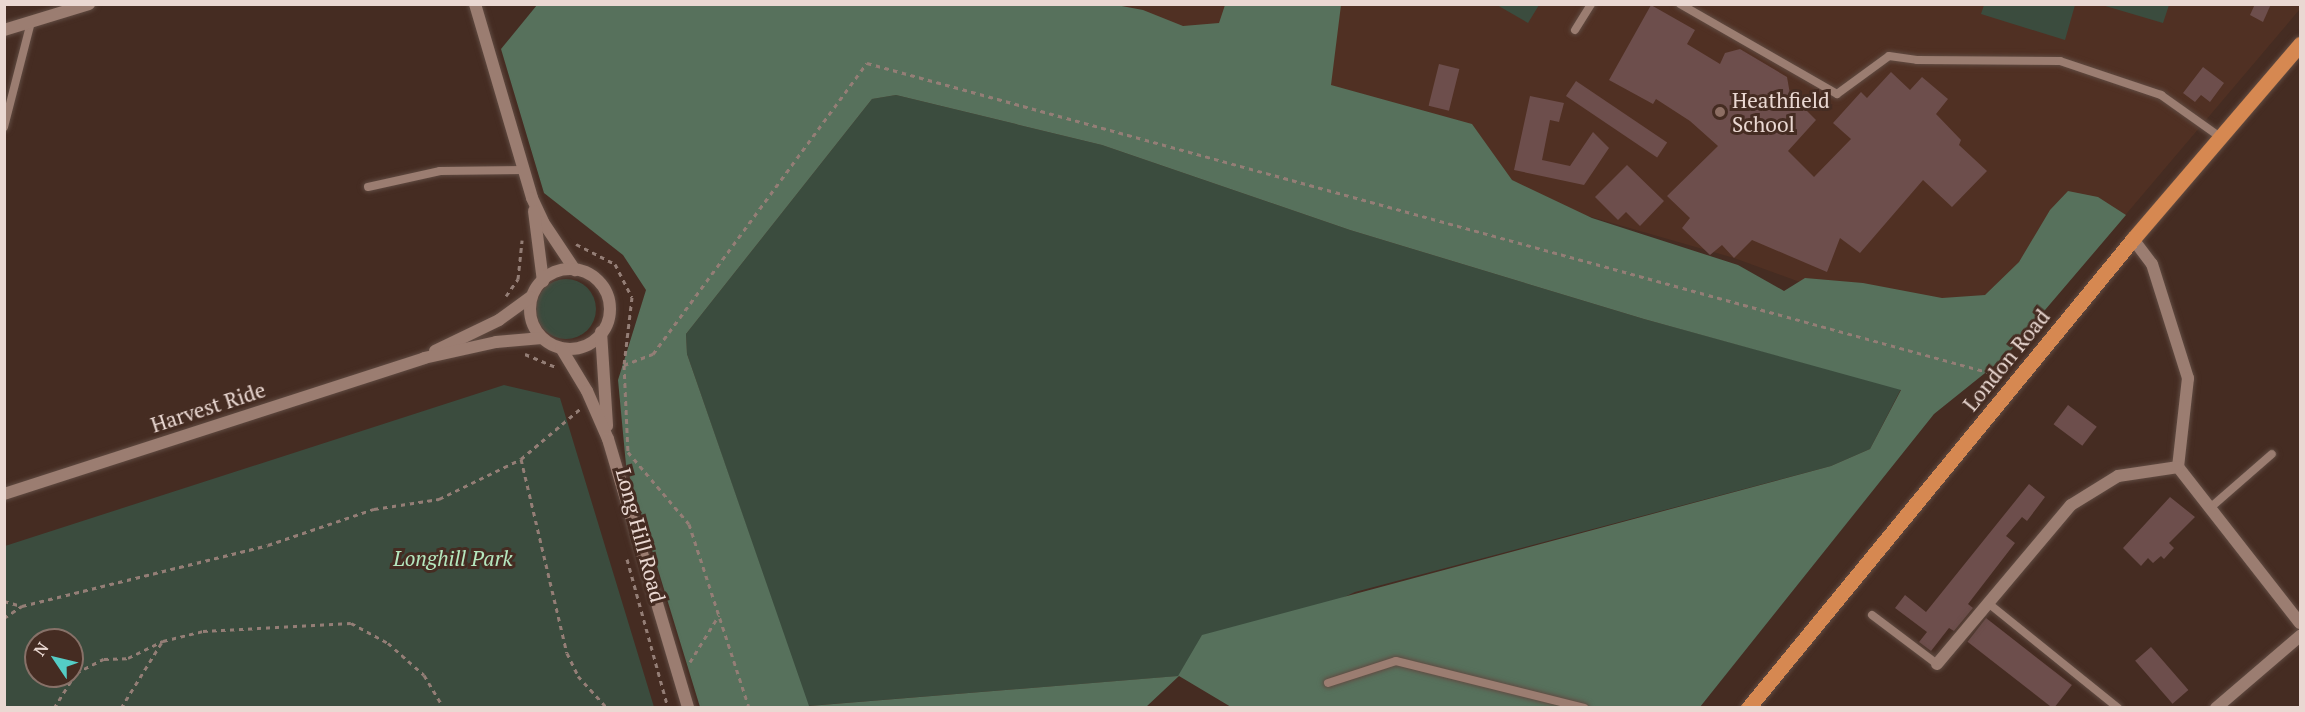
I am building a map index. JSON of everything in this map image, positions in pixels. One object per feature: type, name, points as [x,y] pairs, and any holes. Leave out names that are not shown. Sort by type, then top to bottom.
[{"type":"main road","name":"London Road","points":[[1748,708],[2133,239],[2301,44]]},
{"type":"street","points":[[4,30],[89,4]]},
{"type":"street","points":[[475,4],[532,198],[543,280]]},
{"type":"street","points":[[532,198],[543,222],[575,270]]},
{"type":"street","points":[[2133,239],[2152,264],[2188,378],[2178,467],[2301,623]]},
{"type":"street","points":[[575,270],[593,277],[606,293],[609,315],[601,332],[583,347],[561,348],[542,338],[531,319],[531,297],[543,280],[555,272],[575,270]]},
{"type":"street","name":"Harvest Ride","points":[[424,357],[499,320],[531,297]]},
{"type":"street","name":"Long Hill Road","points":[[601,332],[608,439]]},
{"type":"street","name":"Harvest Ride","points":[[4,494],[424,357],[496,342],[542,338]]},
{"type":"street","name":"Long Hill Road","points":[[561,348],[587,391],[608,439],[688,708]]},
{"type":"street","points":[[1937,664],[2071,504],[2118,476],[2178,467]]},
{"type":"street","points":[[2216,708],[2301,636]]},
{"type":"lane","points":[[1575,30],[1591,4]]},
{"type":"lane","points":[[1680,4],[1837,94],[1889,56],[1917,60],[2060,61],[2161,95],[2220,137]]},
{"type":"lane","points":[[4,127],[31,22]]},
{"type":"lane","points":[[368,187],[440,171],[524,170]]},
{"type":"lane","points":[[2210,508],[2272,454]]},
{"type":"lane","points":[[1988,603],[2118,708]]},
{"type":"lane","points":[[1872,615],[1937,664]]},
{"type":"lane","points":[[1328,683],[1396,661],[1584,708]]},
{"type":"path","points":[[624,365],[653,354],[867,63],[1998,375]]},
{"type":"path","points":[[503,300],[518,279],[522,234]]},
{"type":"path","points":[[571,240],[589,254],[615,264],[632,297],[624,365],[628,452],[689,524],[749,708]]},
{"type":"path","points":[[518,354],[540,358],[559,370]]},
{"type":"path","points":[[4,618],[22,606],[268,545],[374,509],[439,499],[521,459],[584,406],[587,416]]},
{"type":"path","points":[[521,459],[567,653],[578,676],[607,708]]},
{"type":"path","name":"Long Hill Road","points":[[624,547],[668,708]]},
{"type":"path","points":[[4,601],[22,606]]},
{"type":"path","points":[[680,679],[719,615]]},
{"type":"path","points":[[54,708],[76,673],[104,659],[128,658],[163,641],[203,631],[351,623],[388,643],[424,675],[444,708]]},
{"type":"path","points":[[121,708],[163,641]]},
{"type":"shaded area","name":"Heathfield School","points":[[2299,4],[2300,9],[2005,357],[1734,258],[854,5]]},
{"type":"green space","points":[[1111,4],[1143,10],[1183,26],[1219,23],[1225,5],[1341,5],[1331,85],[1472,124],[1512,180],[1592,218],[1738,265],[1784,291],[1805,278],[1863,283],[1942,298],[1985,295],[2019,262],[2050,210],[2068,191],[2098,197],[2126,215],[2005,357],[1934,414],[1700,707],[1231,707],[1179,676],[1146,707],[700,707],[626,465],[618,380],[646,290],[623,255],[544,193],[501,49],[537,5]],"holes":[[[896,95],[1102,145],[1350,230],[1644,319],[1901,390],[1870,449],[1831,466],[1202,635],[1178,676],[809,706],[687,354],[686,334],[872,99]]]},
{"type":"green space","points":[[1984,4],[2075,5],[2065,40],[1981,14]]},
{"type":"green space","points":[[2168,4],[2169,5],[2163,23],[2102,5]]},
{"type":"green space","points":[[1497,5],[1539,5],[1528,23]]},
{"type":"green space","points":[[896,95],[1102,145],[1350,230],[1644,319],[1901,389],[1870,449],[1831,466],[1355,592],[1179,676],[808,706],[687,354],[686,334],[872,99]]},
{"type":"green space","points":[[560,279],[572,279],[583,284],[591,292],[596,309],[594,321],[583,334],[572,339],[560,339],[549,334],[541,326],[536,315],[536,303],[541,292],[549,284]]},
{"type":"green space","name":"Longhill Park","points":[[504,385],[560,398],[654,707],[5,708],[5,546]]},
{"type":"building","points":[[2255,4],[2271,4],[2263,22],[2250,15]]},
{"type":"building","points":[[1651,5],[1695,30],[1687,44],[1720,64],[1725,53],[1740,49],[1787,77],[1790,94],[1816,120],[1788,151],[1814,177],[1851,139],[1833,123],[1861,92],[1867,98],[1891,72],[1910,90],[1922,77],[1948,99],[1936,114],[1961,140],[1959,145],[1987,171],[1952,207],[1923,180],[1860,253],[1840,238],[1827,272],[1752,240],[1734,258],[1722,245],[1710,255],[1682,228],[1690,218],[1667,196],[1718,146],[1690,121],[1656,99],[1653,104],[1609,80]]},
{"type":"building","points":[[1439,64],[1459,69],[1449,111],[1429,106]]},
{"type":"building","points":[[2203,67],[2224,83],[2210,102],[2201,95],[2195,102],[2183,93]]},
{"type":"building","points":[[1576,81],[1667,143],[1657,157],[1566,96]]},
{"type":"building","points":[[1530,96],[1564,103],[1559,122],[1550,120],[1542,160],[1570,166],[1593,132],[1609,148],[1584,185],[1514,170]]},
{"type":"building","points":[[1627,165],[1664,201],[1640,226],[1626,212],[1618,220],[1595,197]]},
{"type":"building","points":[[2068,405],[2097,427],[2082,446],[2054,424]]},
{"type":"building","points":[[2029,484],[2045,497],[2027,521],[2022,517],[2006,536],[2015,543],[1968,604],[1973,608],[1954,631],[1949,628],[1931,651],[1919,642],[1927,632],[1895,608],[1905,595],[1926,612]]},
{"type":"building","points":[[2170,497],[2195,517],[2169,543],[2174,548],[2164,559],[2161,556],[2153,563],[2148,558],[2141,566],[2123,548]]},
{"type":"building","points":[[1986,618],[2072,685],[2052,708],[1968,642]]},
{"type":"building","points":[[2151,647],[2188,690],[2173,704],[2135,661]]},
{"type":"place","name":"Heathfield School","points":[[1720,112]]}]
